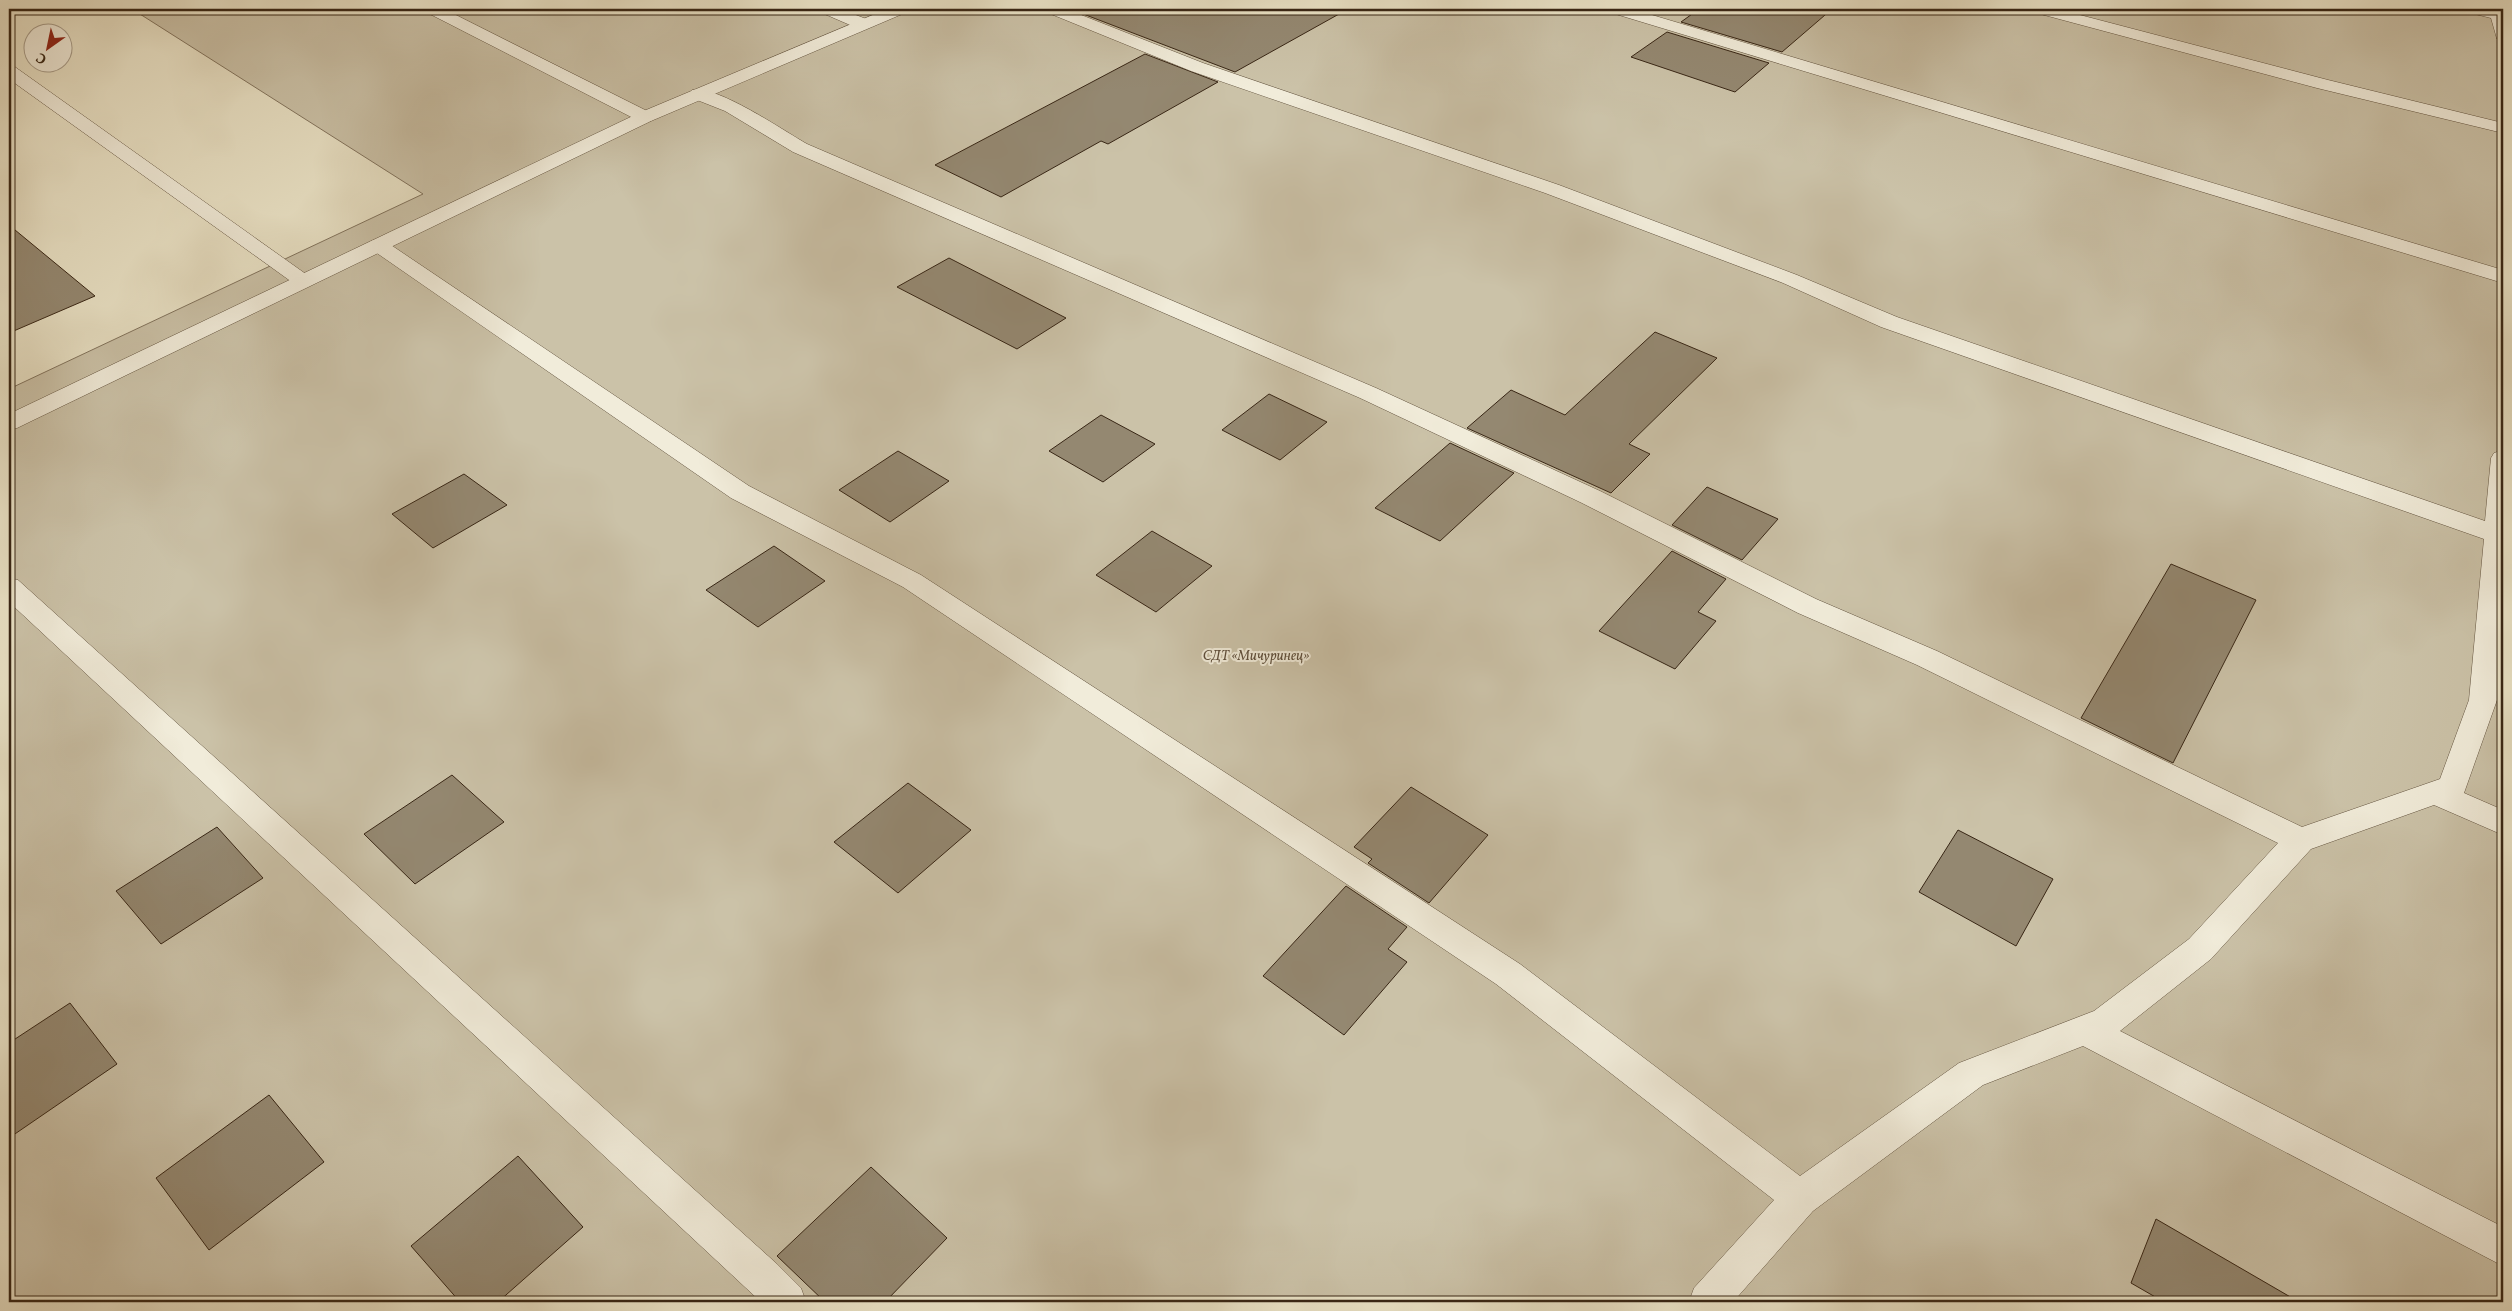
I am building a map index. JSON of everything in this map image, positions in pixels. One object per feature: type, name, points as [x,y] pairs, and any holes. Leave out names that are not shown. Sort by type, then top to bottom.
[{"type":"street","points":[[432,9],[645,117]]},
{"type":"street","points":[[826,9],[863,24]]},
{"type":"street","points":[[9,423],[645,117],[901,9]]},
{"type":"street","points":[[1052,9],[1197,67],[1552,188],[1790,279],[1889,322],[2496,534]]},
{"type":"street","points":[[1615,9],[2503,277]]},
{"type":"street","points":[[2039,9],[2323,84],[2503,128]]},
{"type":"street","points":[[2473,9],[2501,15],[2503,35]]},
{"type":"street","points":[[9,71],[303,281]]},
{"type":"street","points":[[698,94],[732,107],[800,148],[1368,393],[1555,480],[1807,606],[1927,658],[2300,840]]},
{"type":"street","points":[[378,245],[740,492],[912,581],[1508,974],[1800,1198]]},
{"type":"street","points":[[1708,1302],[1800,1198],[1971,1074],[2106,1022],[2200,949],[2300,840],[2452,787],[2483,700],[2503,458]]},
{"type":"street","points":[[9,587],[764,1277],[787,1302]]},
{"type":"street","points":[[2435,793],[2503,823]]},
{"type":"street","points":[[2084,1030],[2503,1247]]},
{"type":"green space","name":"СДТ «Мичуринец»","points":[[132,9],[2503,9],[2503,1302],[9,1302],[9,389],[423,194]]},
{"type":"building","points":[[1079,9],[1348,9],[1235,72],[1078,12]]},
{"type":"building","points":[[1699,9],[1832,9],[1782,52],[1681,22]]},
{"type":"building","points":[[1667,32],[1769,63],[1735,92],[1631,57]]},
{"type":"building","points":[[1145,54],[1218,82],[1108,144],[1101,141],[1001,197],[935,165]]},
{"type":"building","points":[[9,225],[95,296],[9,333]]},
{"type":"building","points":[[949,258],[1066,318],[1017,349],[897,287]]},
{"type":"building","points":[[1655,332],[1717,358],[1629,444],[1650,454],[1611,493],[1467,428],[1511,390],[1565,415]]},
{"type":"building","points":[[1269,394],[1327,422],[1280,460],[1222,430]]},
{"type":"building","points":[[1101,415],[1155,444],[1103,482],[1049,451]]},
{"type":"building","points":[[1450,443],[1514,473],[1440,541],[1375,508]]},
{"type":"building","points":[[898,451],[949,481],[890,522],[839,490]]},
{"type":"building","points":[[464,474],[507,505],[433,548],[392,514]]},
{"type":"building","points":[[1707,487],[1778,519],[1742,560],[1672,525]]},
{"type":"building","points":[[1152,531],[1212,566],[1156,612],[1096,575]]},
{"type":"building","points":[[774,546],[825,581],[758,627],[706,590]]},
{"type":"building","points":[[1672,551],[1726,579],[1698,612],[1716,621],[1675,669],[1599,631]]},
{"type":"building","points":[[2171,564],[2256,600],[2173,763],[2081,718]]},
{"type":"building","points":[[452,775],[504,822],[415,884],[364,834]]},
{"type":"building","points":[[908,783],[971,830],[898,893],[834,842]]},
{"type":"building","points":[[1411,787],[1488,835],[1429,903],[1368,863],[1372,859],[1354,847]]},
{"type":"building","points":[[217,827],[263,878],[161,944],[116,891]]},
{"type":"building","points":[[1958,830],[2053,879],[2016,946],[1919,892]]},
{"type":"building","points":[[1346,886],[1407,927],[1388,949],[1407,962],[1344,1035],[1263,976]]},
{"type":"building","points":[[70,1003],[117,1064],[9,1138],[9,1043]]},
{"type":"building","points":[[269,1095],[324,1162],[209,1250],[156,1178]]},
{"type":"building","points":[[518,1156],[583,1227],[498,1302],[460,1302],[411,1246]]},
{"type":"building","points":[[871,1167],[947,1238],[885,1302],[825,1302],[777,1256]]},
{"type":"building","points":[[2156,1219],[2299,1302],[2164,1302],[2131,1283]]}]
